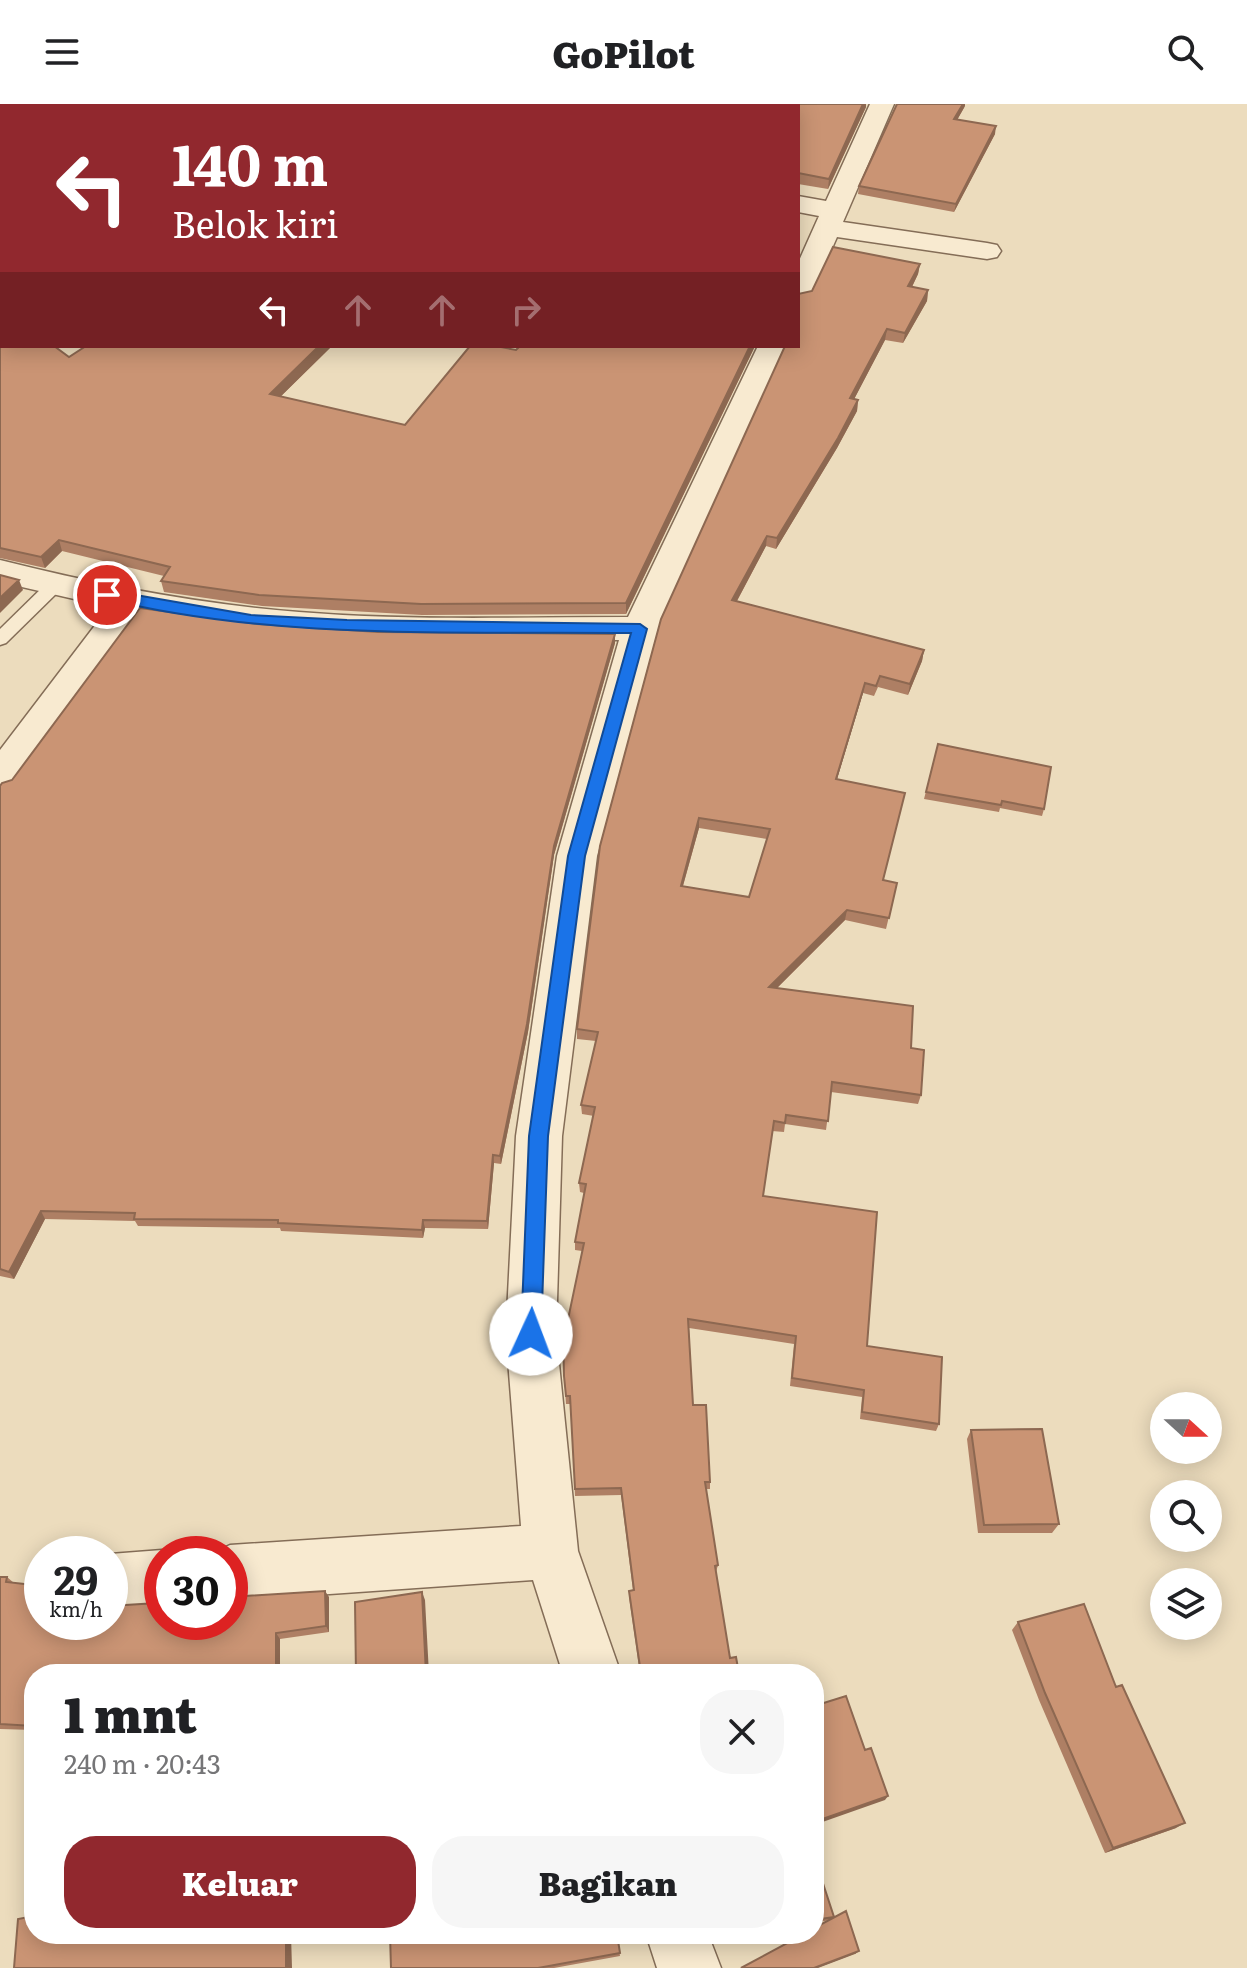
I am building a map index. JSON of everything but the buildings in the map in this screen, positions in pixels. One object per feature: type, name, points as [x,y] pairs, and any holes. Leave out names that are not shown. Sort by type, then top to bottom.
[{"type":"street","points":[[800,290],[882,104]]},
{"type":"street","points":[[800,205],[833,220],[987,251]]},
{"type":"street","points":[[589,1664],[551,1551],[531,1334],[539,1136],[577,856],[640,629],[772,348]]},
{"type":"street","points":[[0,571],[133,600],[251,619],[640,629]]},
{"type":"street","points":[[0,777],[133,600]]},
{"type":"street","points":[[248,1572],[551,1551]]},
{"type":"street","points":[[681,1944],[689,1968]]},
{"type":"lane","points":[[0,639],[55,585]]},
{"type":"route","points":[[107,595],[251,619],[347,625],[640,629],[577,856],[539,1136],[531,1334]]}]
